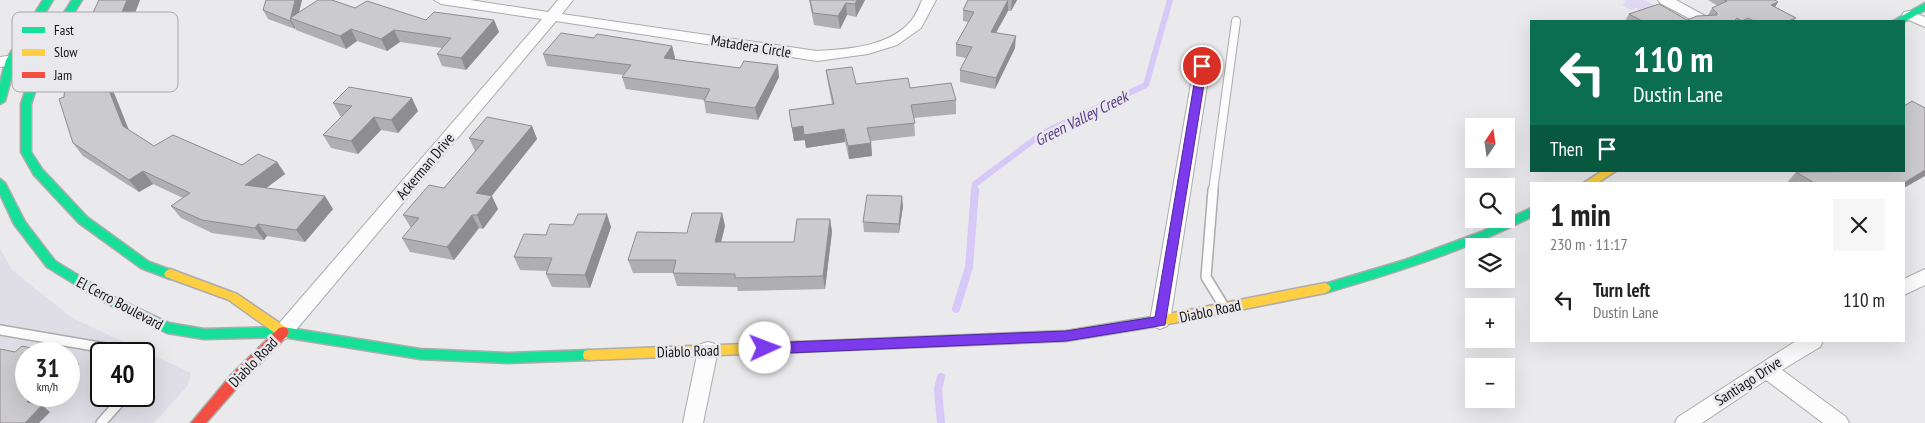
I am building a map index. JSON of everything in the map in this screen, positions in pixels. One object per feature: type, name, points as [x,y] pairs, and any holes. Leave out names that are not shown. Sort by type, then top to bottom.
[{"type":"street","points":[[40,12],[48,0]]},
{"type":"street","points":[[70,12],[77,0]]},
{"type":"street","name":"Matadera Circle","points":[[441,0],[817,56],[858,53],[890,42],[914,27],[929,0]]},
{"type":"street","name":"Ackerman Drive","points":[[283,332],[566,0]]},
{"type":"street","points":[[1665,0],[1702,20]]},
{"type":"street","points":[[1903,18],[1925,6]]},
{"type":"street","points":[[1903,18],[1925,23]]},
{"type":"street","points":[[0,101],[5,61]]},
{"type":"street","points":[[1160,321],[1202,66]]},
{"type":"street","points":[[30,92],[26,104],[26,152],[38,172],[82,220],[145,265],[233,297],[283,332]]},
{"type":"street","points":[[1591,182],[1609,172]]},
{"type":"street","name":"El Cerro Boulevard","points":[[0,182],[20,224],[51,264],[108,299],[167,328],[204,334],[283,332]]},
{"type":"street","name":"Diablo Road","points":[[198,423],[237,378],[283,332],[420,354],[506,358],[1066,336],[1160,321],[1320,289],[1408,264],[1484,234],[1530,212]]},
{"type":"street","points":[[1905,287],[1925,276]]},
{"type":"street","name":"Santiago Drive","points":[[1684,423],[1766,369],[1811,342]]},
{"type":"street","points":[[693,423],[708,350]]},
{"type":"street","points":[[1766,369],[1839,423]]},
{"type":"lane","points":[[1226,308],[1206,277],[1213,186],[1236,21]]},
{"type":"lane","points":[[0,330],[90,345]]},
{"type":"lane","points":[[100,423],[115,407]]},
{"type":"shaded area","points":[[1624,0],[1645,0],[1654,5],[1655,11],[1647,14],[1636,8],[1631,10],[1622,5],[1626,2]]},
{"type":"shaded area","points":[[0,249],[12,270],[72,318],[124,342],[90,342],[90,407],[155,407],[155,356],[191,373],[188,385],[154,423],[0,423]]},
{"type":"building","points":[[99,0],[127,0],[122,12],[93,12]]},
{"type":"building","points":[[266,0],[295,0],[290,21],[263,10]]},
{"type":"building","points":[[318,0],[332,0],[355,8],[367,1],[426,20],[434,12],[494,20],[461,58],[437,54],[451,38],[394,30],[381,39],[351,29],[340,36],[290,18]]},
{"type":"building","points":[[810,0],[857,0],[855,4],[846,3],[838,16],[813,13]]},
{"type":"building","points":[[968,0],[1008,0],[991,32],[1016,36],[996,78],[960,70],[972,47],[956,44],[974,12],[963,10]]},
{"type":"building","points":[[1724,0],[1775,0],[1778,2],[1771,5],[1796,18],[1791,20],[1752,20],[1748,18],[1740,20],[1737,18],[1735,20],[1687,20],[1697,16],[1717,15],[1712,8],[1727,1]]},
{"type":"building","points":[[1659,4],[1687,20],[1640,20],[1629,14]]},
{"type":"building","points":[[561,33],[594,38],[597,34],[672,46],[664,58],[740,68],[744,61],[778,65],[755,108],[704,101],[710,89],[622,77],[631,65],[543,54]]},
{"type":"building","points":[[852,67],[856,84],[908,78],[910,88],[951,83],[956,100],[911,105],[915,123],[867,128],[871,143],[848,146],[844,129],[804,135],[803,126],[792,128],[789,110],[834,104],[826,70]]},
{"type":"building","points":[[349,87],[412,98],[391,120],[374,117],[351,141],[323,135],[352,106],[333,103]]},
{"type":"building","points":[[64,92],[110,92],[123,126],[154,146],[173,135],[242,165],[258,154],[277,162],[245,185],[325,196],[296,230],[258,224],[255,228],[202,220],[171,206],[190,193],[143,171],[129,180],[73,143],[59,99],[64,97]]},
{"type":"building","points":[[1912,101],[1925,108],[1925,170],[1905,182],[1813,182],[1796,172],[1905,172],[1905,105]]},
{"type":"building","points":[[487,117],[532,126],[476,193],[492,196],[477,215],[472,215],[447,247],[402,238],[419,218],[403,215],[429,185],[444,188],[484,141],[469,138]]},
{"type":"building","points":[[867,195],[902,196],[899,224],[863,222]]},
{"type":"building","points":[[692,213],[722,213],[715,242],[794,242],[797,219],[830,219],[823,276],[735,278],[735,274],[673,273],[676,260],[628,260],[637,232],[687,233]]},
{"type":"building","points":[[578,214],[607,214],[585,275],[546,274],[552,258],[514,257],[524,234],[546,235],[550,224],[573,225]]},
{"type":"building","points":[[0,349],[15,352],[15,407],[40,407],[25,423],[0,423]]},
{"type":"waterway","name":"Green Valley Creek","points":[[974,191],[975,184],[1043,133],[1146,85],[1170,0]]},
{"type":"waterway","name":"Green Valley Creek","points":[[956,309],[969,267],[975,190]]},
{"type":"waterway","name":"Green Valley Creek","points":[[941,377],[938,389],[941,423]]},
{"type":"traffic: fast","points":[[41,12],[48,0]]},
{"type":"traffic: fast","points":[[70,12],[77,0]]},
{"type":"traffic: fast","points":[[1900,20],[1925,6]]},
{"type":"traffic: fast","points":[[0,101],[12,58]]},
{"type":"traffic: fast","points":[[30,92],[26,104],[26,152],[38,172],[83,220],[145,265],[170,274]]},
{"type":"traffic: fast","points":[[0,183],[20,224],[51,264],[108,299],[167,328],[204,334],[283,332],[420,354],[507,358],[589,355]]},
{"type":"traffic: fast","points":[[1325,288],[1408,264],[1485,235],[1530,212]]},
{"type":"traffic: fast","points":[[797,347],[1066,336],[1158,321]]},
{"type":"traffic: slow","points":[[1591,182],[1609,172]]},
{"type":"traffic: slow","points":[[170,274],[233,297],[283,332]]},
{"type":"traffic: slow","points":[[1158,321],[1325,288]]},
{"type":"traffic: slow","points":[[589,355],[797,347]]},
{"type":"traffic: jam","points":[[198,423],[237,378],[283,332]]},
{"type":"route","points":[[765,348],[1066,336],[1160,321],[1202,66]]}]
